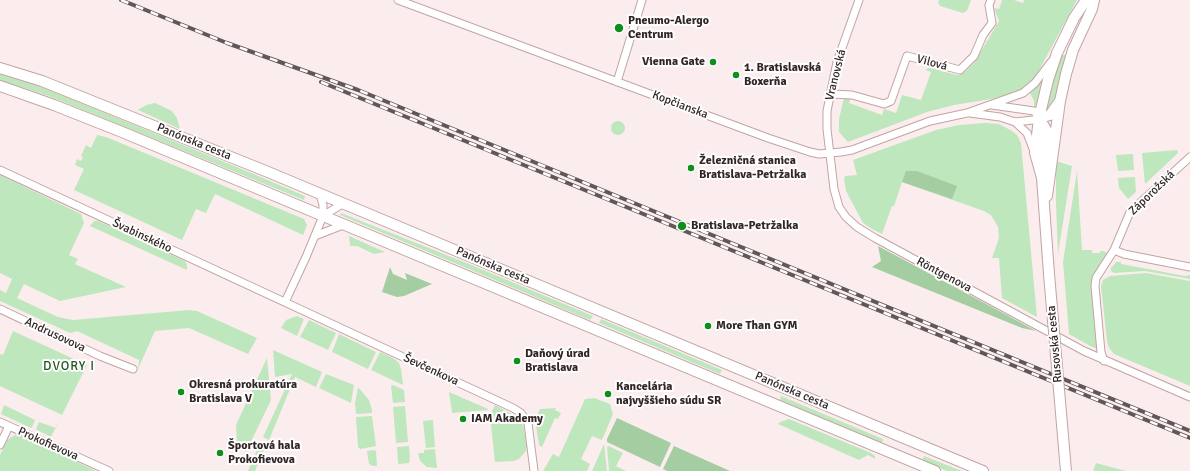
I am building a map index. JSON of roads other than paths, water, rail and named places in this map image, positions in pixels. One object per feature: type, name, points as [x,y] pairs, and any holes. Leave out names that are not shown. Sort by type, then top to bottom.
[{"type":"main road","name":"Rusovská cesta","points":[[1066,471],[1042,178],[1035,153],[1039,118],[1048,80],[1057,54],[1074,18],[1086,0]]},
{"type":"main road","name":"Rusovská cesta","points":[[1044,216],[1060,100],[1073,50],[1092,9],[1094,0]]},
{"type":"main road","name":"Panónska cesta","points":[[0,68],[20,73],[57,86],[320,194],[983,471]]},
{"type":"main road","name":"Panónska cesta","points":[[0,86],[79,115],[935,471]]},
{"type":"main road","points":[[1042,178],[1047,131],[1039,118],[1050,115],[1060,100]]},
{"type":"street","name":"Kopčianska","points":[[398,0],[618,82],[819,154],[852,150],[930,121],[967,113],[1023,93],[1035,83],[1057,54]]},
{"type":"street","points":[[618,82],[642,0]]},
{"type":"street","name":"Vranovská","points":[[830,153],[827,129],[827,111],[837,62],[859,0]]},
{"type":"street","name":"Vilová","points":[[831,94],[852,95],[884,104],[891,101],[907,56],[960,70],[974,56],[983,35],[992,24],[989,5],[991,0]]},
{"type":"street","name":"Kopčianska","points":[[967,113],[1015,122],[1039,118],[1034,112],[992,105]]},
{"type":"street","points":[[1015,122],[1027,133],[1035,153]]},
{"type":"street","name":"Röntgenova","points":[[830,153],[832,182],[838,204],[846,217],[857,227],[1084,351],[1190,397]]},
{"type":"street","name":"Záporožská","points":[[1114,250],[1130,212],[1190,157]]},
{"type":"street","name":"Švabinského","points":[[0,170],[285,302]]},
{"type":"street","points":[[285,302],[323,216],[323,205],[320,194]]},
{"type":"street","points":[[323,216],[342,204]]},
{"type":"street","points":[[315,236],[343,225]]},
{"type":"street","points":[[1104,360],[1101,352],[1094,286],[1096,278],[1114,250],[1124,254],[1190,267]]},
{"type":"street","name":"Ševčenkova","points":[[285,302],[519,412],[526,420],[530,428],[534,471]]},
{"type":"street","name":"Andrusovova","points":[[0,309],[100,356],[133,369]]},
{"type":"street","name":"Prokofievova","points":[[0,422],[109,471]]},
{"type":"street","name":"Prokofievova","points":[[0,445],[9,426]]},
{"type":"railway","points":[[121,0],[227,43],[358,90],[1190,431]]},
{"type":"railway","points":[[321,82],[1190,438]]},
{"type":"place","name":"Pneumo-Alergo Centrum","points":[[619,28]]},
{"type":"place","name":"Vienna Gate","points":[[713,62]]},
{"type":"place","name":"1. Bratislavská Boxerňa","points":[[736,75]]},
{"type":"place","name":"Železničná stanica Bratislava-Petržalka","points":[[691,168]]},
{"type":"place","name":"Bratislava-Petržalka","points":[[682,226]]},
{"type":"place","name":"More Than GYM","points":[[708,326]]},
{"type":"place","name":"Daňový úrad Bratislava","points":[[517,361]]},
{"type":"place","name":"Okresná prokuratúra Bratislava V","points":[[181,392]]},
{"type":"place","name":"Kancelária najvyššieho súdu SR","points":[[608,394]]},
{"type":"place","name":"IAM Akademy","points":[[463,419]]},
{"type":"place","name":"Športová hala Prokofievova","points":[[220,453]]},
{"type":"district","name":"DVORY I","points":[[69,367]]}]
